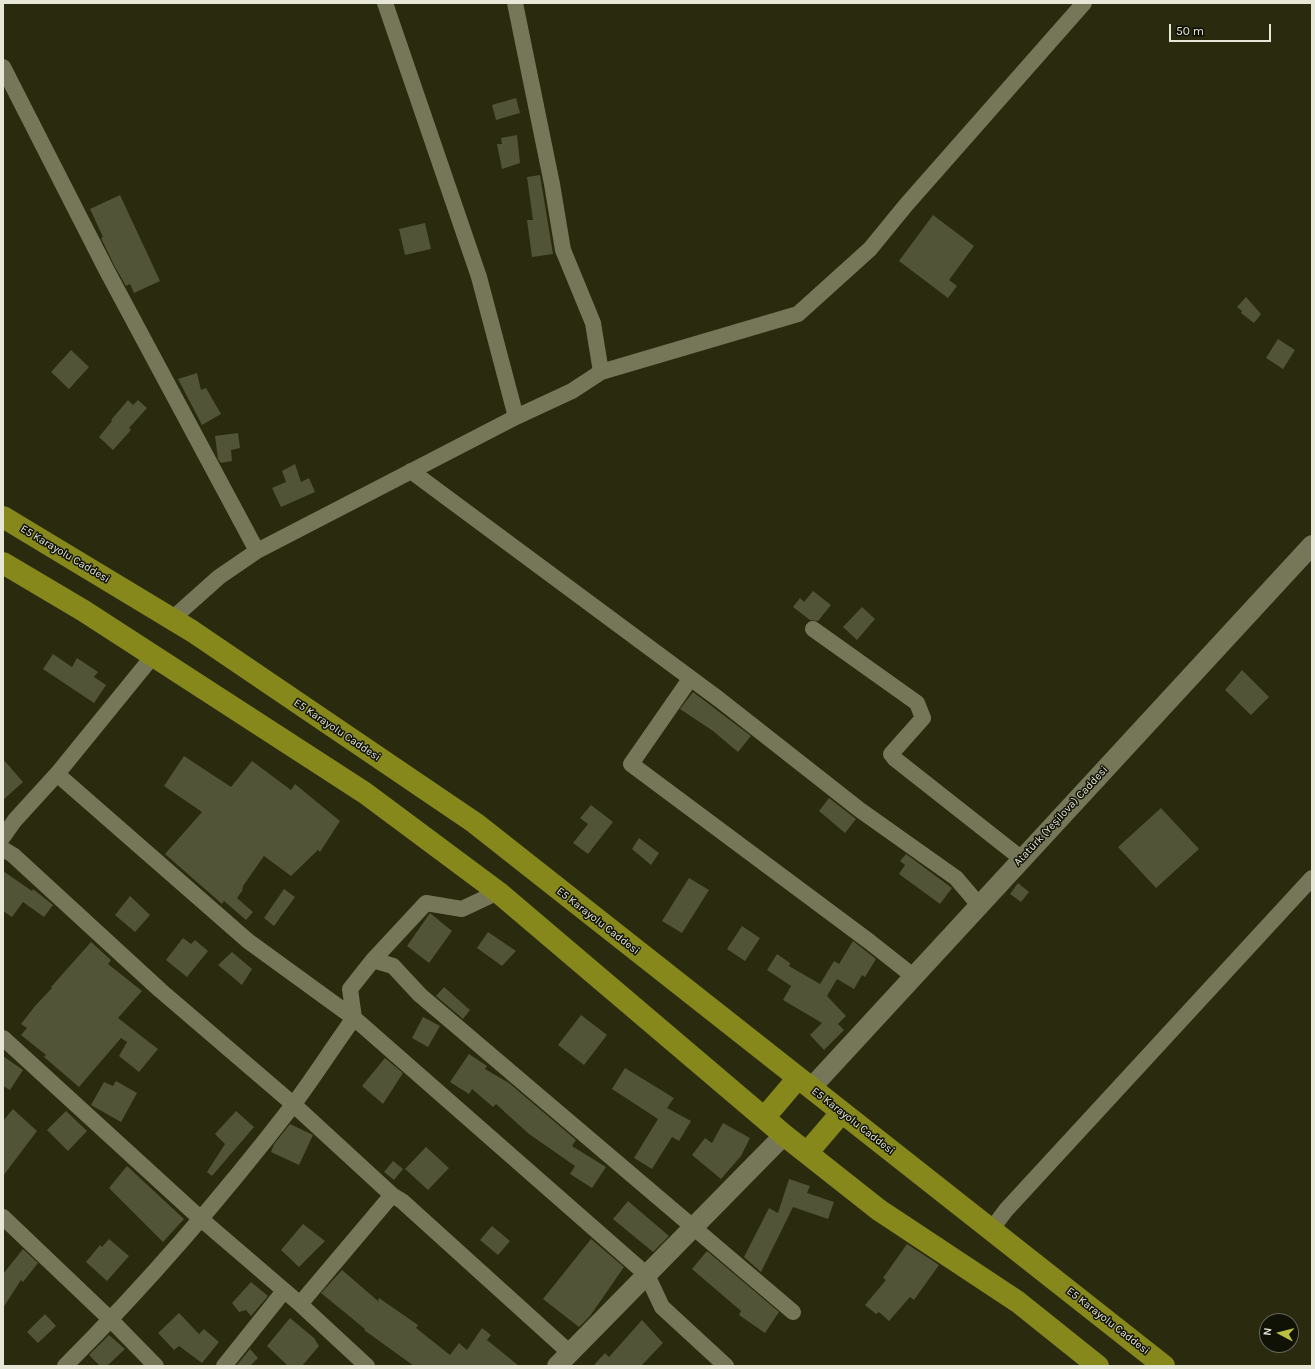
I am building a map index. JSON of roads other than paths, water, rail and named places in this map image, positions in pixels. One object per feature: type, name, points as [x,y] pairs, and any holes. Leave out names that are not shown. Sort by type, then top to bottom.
[{"type":"highway","name":"E5 Karayolu Caddesi","points":[[3,517],[192,632],[475,823],[1164,1366]]},
{"type":"highway","points":[[3,563],[84,611],[364,793],[498,892],[784,1135],[880,1210],[1018,1302],[1098,1366]]},
{"type":"highway","points":[[764,1118],[804,1083]]},
{"type":"highway","points":[[807,1153],[842,1112]]},
{"type":"street","points":[[385,3],[479,277],[516,417]]},
{"type":"street","points":[[515,3],[552,184],[563,250],[593,323],[602,372]]},
{"type":"street","points":[[172,620],[219,577],[257,551],[516,417],[572,391],[602,372],[798,314],[870,249],[910,200],[1084,3]]},
{"type":"street","points":[[3,67],[107,271],[257,551]]},
{"type":"street","points":[[411,471],[720,700],[860,810],[956,878],[979,905]]},
{"type":"street","name":"Atatürk (Yeşilova) Caddesi","points":[[804,1083],[914,976],[1312,545]]},
{"type":"street","points":[[812,629],[916,703],[924,718],[892,754],[894,759],[1022,859]]},
{"type":"street","points":[[3,837],[15,820],[57,774],[153,656]]},
{"type":"street","points":[[690,679],[631,764],[914,976]]},
{"type":"street","points":[[57,774],[248,941],[354,1018],[647,1275],[662,1307],[726,1366]]},
{"type":"street","points":[[3,849],[13,855],[160,990],[293,1104],[392,1195],[402,1201],[564,1359],[784,1135]]},
{"type":"street","points":[[991,1230],[1006,1210],[1312,878]]},
{"type":"street","points":[[65,1366],[111,1320],[201,1219],[293,1104],[354,1018],[350,989],[373,960],[426,903],[462,909],[498,892]]},
{"type":"street","points":[[373,960],[393,966],[420,995],[793,1312]]},
{"type":"street","points":[[3,1038],[201,1219],[300,1304],[367,1366]]},
{"type":"street","points":[[300,1304],[392,1195]]},
{"type":"street","points":[[3,1217],[111,1320],[156,1366]]},
{"type":"street","points":[[224,1366],[284,1291]]}]
